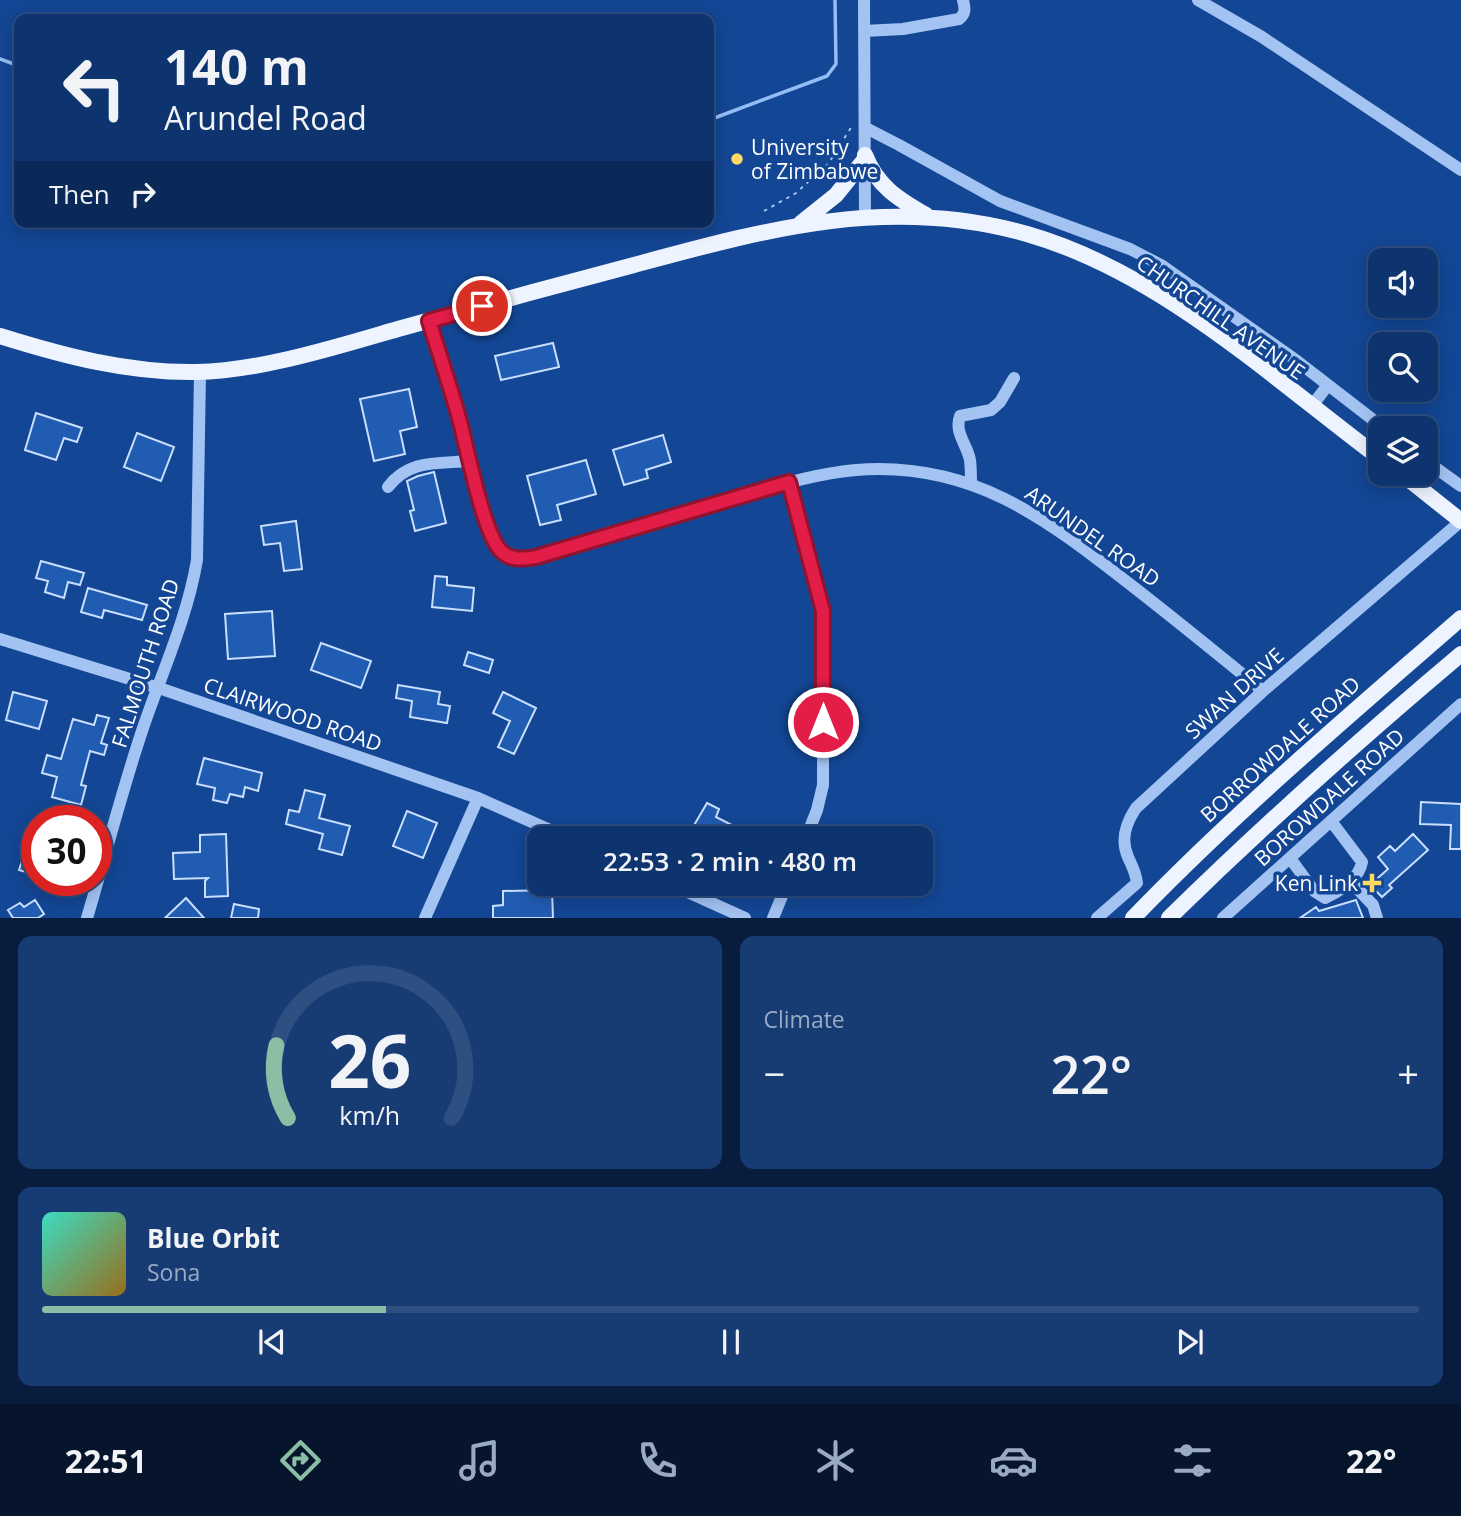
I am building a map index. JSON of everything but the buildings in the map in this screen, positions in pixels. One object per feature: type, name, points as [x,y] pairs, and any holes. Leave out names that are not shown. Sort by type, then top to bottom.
[{"type":"main road","points":[[799,224],[836,195],[865,157],[873,173],[887,190],[898,200],[931,218]]},
{"type":"main road","name":"CHURCHILL AVENUE","points":[[0,336],[47,351],[112,365],[167,372],[200,372],[291,358],[655,259],[799,224],[865,217],[931,218],[967,221],[1017,232],[1091,258],[1159,294],[1228,342],[1368,449]]},
{"type":"main road","points":[[1418,486],[1458,516]]},
{"type":"main road","name":"BORROWDALE ROAD","points":[[1133,918],[1195,853],[1255,798],[1461,618]]},
{"type":"main road","points":[[1169,918],[1383,719],[1461,654]]},
{"type":"street","points":[[864,0],[859,127],[865,157],[865,217]]},
{"type":"street","points":[[864,31],[903,29],[959,19],[965,10],[962,0]]},
{"type":"street","points":[[1198,0],[1262,37],[1461,170]]},
{"type":"street","points":[[859,127],[899,145],[1000,201],[1130,248],[1161,265],[1297,361],[1368,416]]},
{"type":"street","name":"ARUNDEL ROAD","points":[[429,321],[488,526],[499,549],[508,557],[520,559],[555,553],[789,482],[854,470],[919,472],[971,484],[1002,496],[1037,515],[1078,544],[1263,691]]},
{"type":"street","name":"FALMOUTH ROAD","points":[[87,918],[137,747],[186,609],[197,561],[200,372]]},
{"type":"street","points":[[971,484],[970,461],[960,437],[960,416],[991,410],[1000,402],[1014,378]]},
{"type":"street","points":[[1311,407],[1328,385]]},
{"type":"street","points":[[388,487],[400,473],[415,466],[470,461]]},
{"type":"street","points":[[1438,470],[1459,485]]},
{"type":"street","points":[[789,482],[823,611],[823,785],[811,826]]},
{"type":"street","name":"SWAN DRIVE","points":[[1097,918],[1137,883],[1126,852],[1125,834],[1127,822],[1136,808],[1458,516]]},
{"type":"street","name":"CLAIRWOOD ROAD","points":[[0,639],[159,688],[478,798],[541,826]]},
{"type":"street","name":"BOROWDALE ROAD","points":[[1223,918],[1461,704]]},
{"type":"street","points":[[425,918],[478,798]]},
{"type":"street","points":[[1290,858],[1314,891],[1325,898],[1351,882],[1361,869],[1362,862],[1331,821]]},
{"type":"street","points":[[1351,882],[1373,905],[1377,918]]},
{"type":"street","points":[[696,896],[745,918]]},
{"type":"street","points":[[773,918],[782,896]]},
{"type":"path","points":[[764,211],[796,193],[828,164],[859,127]]},
{"type":"waterway","points":[[714,118],[827,76],[836,64],[835,0]]},
{"type":"waterway","points":[[0,59],[14,64]]},
{"type":"place","name":"University of Zimbabwe","points":[[737,159]]},
{"type":"place","name":"Ken Link","points":[[1372,883]]},
{"type":"route","points":[[482,306],[429,321],[488,526],[499,549],[508,557],[520,559],[555,553],[789,482],[823,611],[823,722]]}]
